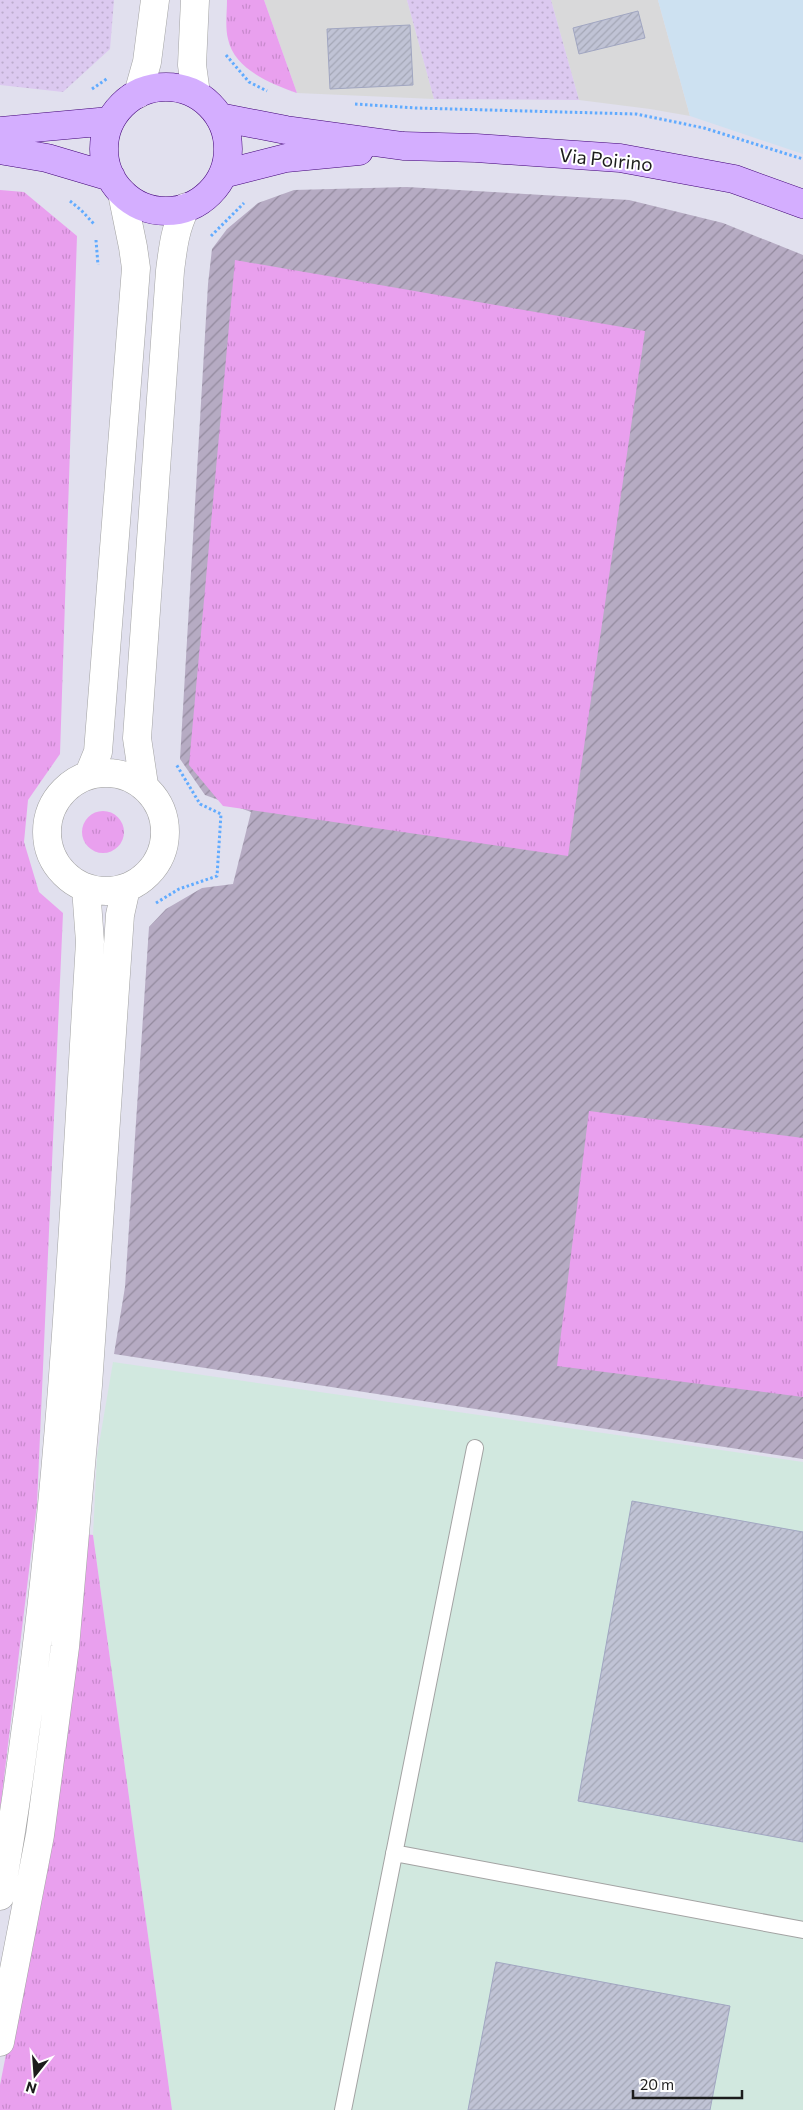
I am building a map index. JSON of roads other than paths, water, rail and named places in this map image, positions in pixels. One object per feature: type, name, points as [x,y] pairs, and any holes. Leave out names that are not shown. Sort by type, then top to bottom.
[{"type":"main road","points":[[0,150],[47,158],[116,185],[136,203],[152,210],[169,211],[186,207],[202,200],[214,189],[223,174],[228,155],[226,136],[220,118],[209,104],[196,94],[177,88],[157,88],[138,94],[122,105],[110,121],[104,140],[104,159],[116,185]]},
{"type":"main road","name":"Via Poirino","points":[[220,118],[286,130],[403,146],[476,148],[620,158],[734,178],[803,204]]},
{"type":"main road","points":[[0,131],[110,121]]},
{"type":"main road","name":"Via Poirino","points":[[223,174],[286,158],[403,146]]},
{"type":"street","points":[[138,94],[147,62],[154,24],[155,0]]},
{"type":"street","points":[[195,0],[192,65],[196,94]]},
{"type":"street","points":[[89,774],[98,752],[136,268],[133,247],[116,185]]},
{"type":"street","points":[[144,785],[137,738],[170,271],[177,224],[186,207]]},
{"type":"street","points":[[108,772],[127,776],[144,785],[156,799],[164,816],[166,836],[162,852],[154,868],[142,880],[126,888],[106,891],[86,888],[69,879],[56,865],[48,848],[46,830],[50,811],[58,795],[72,782],[89,774],[108,772]]},
{"type":"street","points":[[0,1896],[40,1632],[58,1455],[68,1323],[90,942],[86,888]]},
{"type":"street","points":[[0,2042],[40,1835],[65,1647],[88,1385],[120,915],[126,888]]},
{"type":"lane","points":[[342,2110],[475,1448]]},
{"type":"lane","points":[[394,1853],[803,1930]]}]
